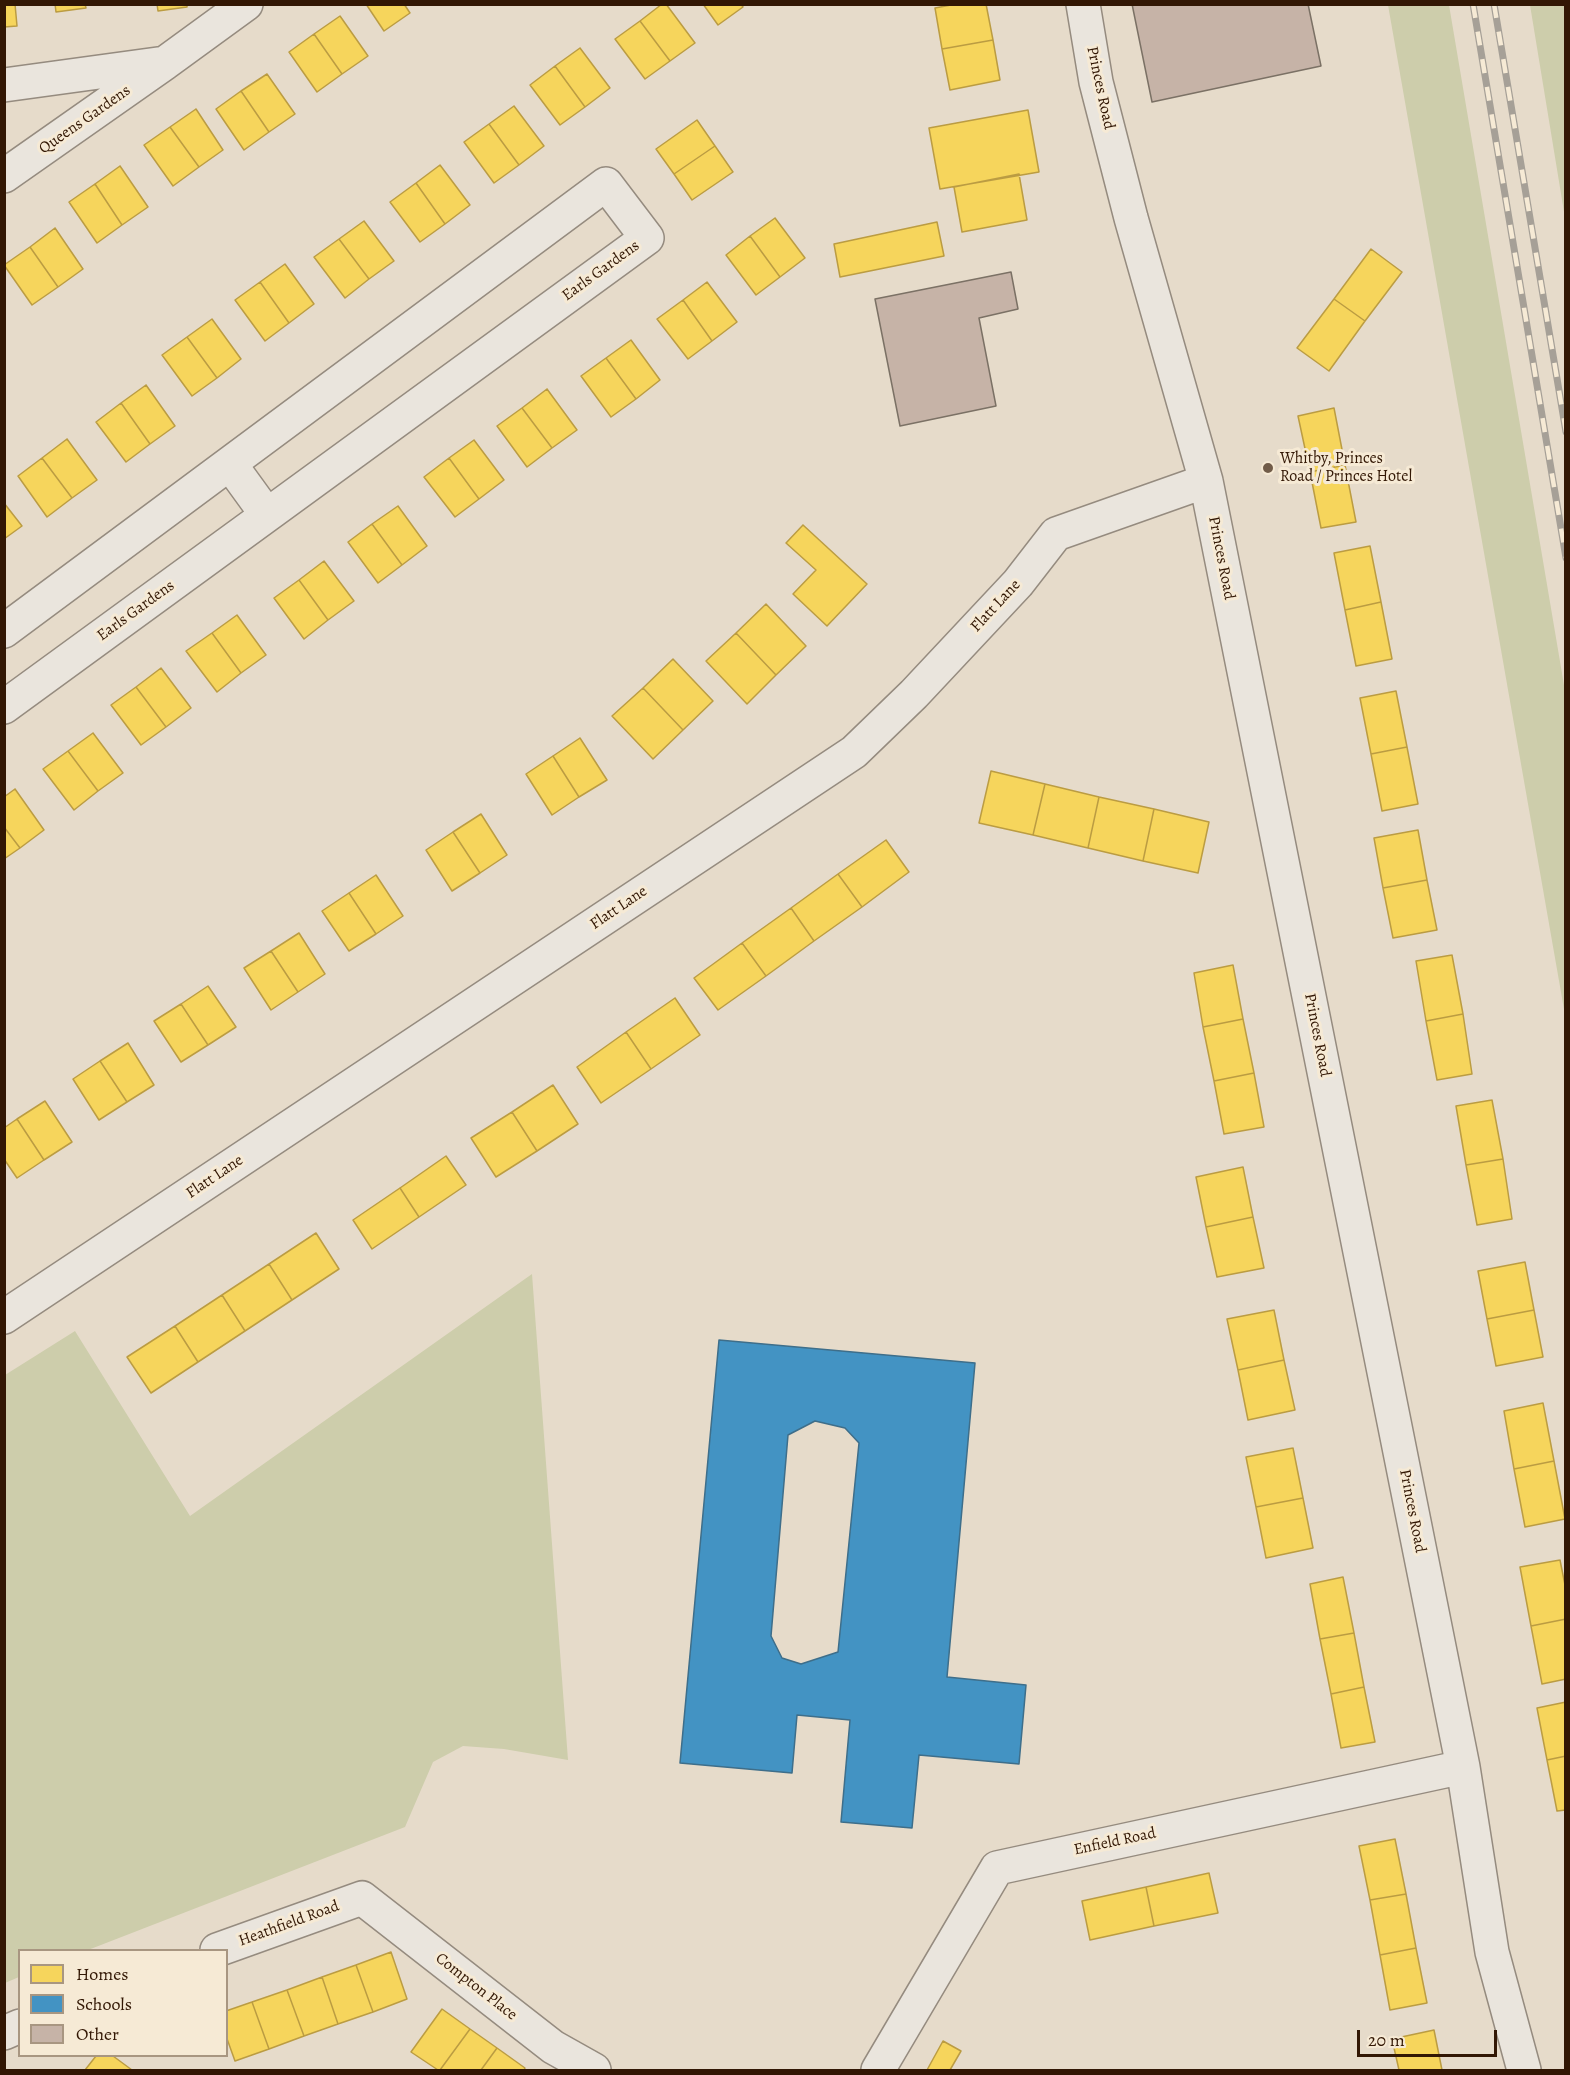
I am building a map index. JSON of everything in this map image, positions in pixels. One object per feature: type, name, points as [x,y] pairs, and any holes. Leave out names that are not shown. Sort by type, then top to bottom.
[{"type":"street","name":"Queens Gardens","points":[[4,176],[246,4]]},
{"type":"street","name":"Princes Road","points":[[1083,4],[1096,82],[1125,195],[1206,482],[1464,1767],[1492,1952],[1524,2070]]},
{"type":"street","name":"Queens Gardens","points":[[4,85],[165,63]]},
{"type":"street","name":"Earls Gardens","points":[[4,631],[606,184],[647,238],[4,707]]},
{"type":"street","points":[[230,464],[267,515]]},
{"type":"street","name":"Flatt Lane","points":[[4,1317],[854,752],[914,694],[1010,592],[1056,534],[1206,482]]},
{"type":"street","name":"Enfield Road","points":[[878,2070],[997,1868],[1464,1767]]},
{"type":"street","name":"Heathfield Road","points":[[220,1949],[362,1898]]},
{"type":"street","name":"Compton Place","points":[[362,1898],[553,2047],[594,2070]]},
{"type":"street","points":[[4,2033],[18,2027]]},
{"type":"green space","points":[[1388,5],[1449,5],[1565,691],[1565,1015]]},
{"type":"green space","points":[[1530,5],[1565,5],[1565,218]]},
{"type":"green space","points":[[532,1274],[568,1760],[504,1749],[463,1746],[433,1762],[405,1827],[91,1949],[18,1949],[18,1977],[5,1983],[5,1375],[75,1331],[190,1516]]},
{"type":"building: Homes","points":[[4,4],[15,4],[17,26],[4,27]]},
{"type":"building: Homes","points":[[55,4],[85,4],[86,8],[56,12]]},
{"type":"building: Homes","points":[[157,4],[187,4],[187,7],[158,11]]},
{"type":"building: Homes","points":[[366,4],[404,4],[410,13],[384,31]]},
{"type":"building: Homes","points":[[662,4],[666,4],[695,43],[670,61],[640,21]]},
{"type":"building: Homes","points":[[703,4],[741,4],[743,7],[718,25]]},
{"type":"building: Homes","points":[[956,4],[986,4],[993,40],[942,49],[935,8]]},
{"type":"building: Homes","points":[[340,16],[368,56],[342,74],[314,34]]},
{"type":"building: Homes","points":[[640,21],[670,61],[645,79],[615,39]]},
{"type":"building: Homes","points":[[314,34],[342,74],[317,92],[289,52]]},
{"type":"building: Homes","points":[[993,40],[1000,80],[950,90],[942,49]]},
{"type":"building: Homes","points":[[580,48],[610,88],[585,107],[555,66]]},
{"type":"building: Homes","points":[[555,66],[585,107],[560,125],[530,85]]},
{"type":"building: Homes","points":[[267,74],[295,114],[269,132],[241,91]]},
{"type":"building: Homes","points":[[241,91],[269,132],[244,150],[216,109]]},
{"type":"building: Homes","points":[[514,106],[544,146],[519,165],[489,124]]},
{"type":"building: Homes","points":[[196,109],[223,150],[199,167],[170,127]]},
{"type":"building: Homes","points":[[1028,110],[1039,172],[940,189],[929,128]]},
{"type":"building: Homes","points":[[697,120],[715,146],[674,174],[656,149]]},
{"type":"building: Homes","points":[[489,124],[519,165],[494,183],[464,142]]},
{"type":"building: Homes","points":[[170,127],[199,167],[173,186],[144,145]]},
{"type":"building: Homes","points":[[715,146],[733,172],[692,200],[674,174]]},
{"type":"building: Homes","points":[[440,165],[470,205],[445,224],[416,183]]},
{"type":"building: Homes","points":[[120,166],[148,207],[122,225],[95,184]]},
{"type":"building: Homes","points":[[1019,174],[1027,220],[962,232],[954,187]]},
{"type":"building: Homes","points":[[416,183],[445,224],[420,242],[390,202]]},
{"type":"building: Homes","points":[[95,184],[122,225],[97,243],[69,202]]},
{"type":"building: Homes","points":[[775,218],[805,258],[780,277],[750,236]]},
{"type":"building: Homes","points":[[364,221],[394,261],[369,279],[339,239]]},
{"type":"building: Homes","points":[[937,222],[944,256],[840,277],[834,244]]},
{"type":"building: Homes","points":[[55,228],[83,269],[58,287],[30,247]]},
{"type":"building: Homes","points":[[750,236],[780,277],[756,295],[726,255]]},
{"type":"building: Homes","points":[[339,239],[369,279],[345,298],[314,257]]},
{"type":"building: Homes","points":[[30,247],[58,287],[32,305],[4,265]]},
{"type":"building: Homes","points":[[1371,249],[1402,272],[1365,321],[1334,299]]},
{"type":"building: Homes","points":[[285,264],[314,304],[289,323],[260,282]]},
{"type":"building: Homes","points":[[260,282],[289,323],[265,341],[235,300]]},
{"type":"building: Homes","points":[[707,282],[737,322],[712,341],[683,300]]},
{"type":"building: Homes","points":[[1334,299],[1365,321],[1329,371],[1297,348]]},
{"type":"building: Homes","points":[[683,300],[712,341],[688,359],[657,319]]},
{"type":"building: Homes","points":[[212,319],[241,359],[217,378],[187,337]]},
{"type":"building: Homes","points":[[187,337],[217,378],[192,396],[162,355]]},
{"type":"building: Homes","points":[[631,340],[660,380],[636,399],[606,358]]},
{"type":"building: Homes","points":[[606,358],[636,399],[611,417],[581,376]]},
{"type":"building: Homes","points":[[146,385],[175,426],[150,444],[121,403]]},
{"type":"building: Homes","points":[[547,389],[577,430],[552,448],[522,408]]},
{"type":"building: Homes","points":[[121,403],[150,444],[126,462],[96,422]]},
{"type":"building: Homes","points":[[522,408],[552,448],[527,467],[497,426]]},
{"type":"building: Homes","points":[[1334,408],[1345,465],[1310,472],[1298,416]]},
{"type":"building: Homes","points":[[67,439],[97,480],[72,498],[42,458]]},
{"type":"building: Homes","points":[[474,440],[504,480],[479,499],[449,458]]},
{"type":"building: Homes","points":[[42,458],[72,498],[47,517],[18,476]]},
{"type":"building: Homes","points":[[449,458],[479,499],[455,517],[424,477]]},
{"type":"building: Homes","points":[[1345,465],[1356,522],[1321,528],[1310,472]]},
{"type":"building: Homes","points":[[4,503],[22,526],[4,539]]},
{"type":"building: Homes","points":[[398,506],[427,546],[402,565],[372,524]]},
{"type":"building: Homes","points":[[372,524],[402,565],[378,583],[348,542]]},
{"type":"building: Homes","points":[[803,525],[867,584],[827,626],[793,594],[816,570],[786,543]]},
{"type":"building: Homes","points":[[1370,546],[1381,602],[1345,610],[1334,553]]},
{"type":"building: Homes","points":[[324,561],[354,601],[328,620],[299,580]]},
{"type":"building: Homes","points":[[299,580],[328,620],[304,639],[274,598]]},
{"type":"building: Homes","points":[[1381,602],[1392,659],[1356,666],[1345,610]]},
{"type":"building: Homes","points":[[766,604],[806,646],[776,675],[736,633]]},
{"type":"building: Homes","points":[[237,615],[266,655],[241,673],[212,633]]},
{"type":"building: Homes","points":[[212,633],[241,673],[217,692],[186,651]]},
{"type":"building: Homes","points":[[736,633],[776,675],[747,704],[706,661]]},
{"type":"building: Homes","points":[[673,659],[713,701],[683,730],[643,688]]},
{"type":"building: Homes","points":[[161,668],[191,708],[166,727],[136,687]]},
{"type":"building: Homes","points":[[136,687],[166,727],[141,745],[111,705]]},
{"type":"building: Homes","points":[[643,688],[683,730],[653,759],[612,716]]},
{"type":"building: Homes","points":[[1396,691],[1407,747],[1371,754],[1360,698]]},
{"type":"building: Homes","points":[[93,733],[123,773],[98,791],[68,751]]},
{"type":"building: Homes","points":[[580,738],[607,780],[579,797],[553,756]]},
{"type":"building: Homes","points":[[1407,747],[1418,804],[1382,811],[1371,754]]},
{"type":"building: Homes","points":[[68,751],[98,791],[74,810],[43,769]]},
{"type":"building: Homes","points":[[553,756],[579,797],[552,815],[526,774]]},
{"type":"building: Homes","points":[[991,771],[1045,784],[1033,835],[979,823]]},
{"type":"building: Homes","points":[[1045,784],[1099,797],[1088,848],[1033,835]]},
{"type":"building: Homes","points":[[15,789],[44,830],[20,848],[4,827],[4,797]]},
{"type":"building: Homes","points":[[1099,797],[1154,809],[1143,861],[1088,848]]},
{"type":"building: Homes","points":[[1154,809],[1209,822],[1198,873],[1143,861]]},
{"type":"building: Homes","points":[[481,814],[507,855],[480,873],[453,832]]},
{"type":"building: Homes","points":[[4,827],[20,848],[4,859]]},
{"type":"building: Homes","points":[[1418,830],[1427,880],[1383,888],[1374,838]]},
{"type":"building: Homes","points":[[453,832],[480,873],[452,891],[426,850]]},
{"type":"building: Homes","points":[[886,840],[909,872],[862,907],[838,874]]},
{"type":"building: Homes","points":[[838,874],[862,907],[814,941],[791,908]]},
{"type":"building: Homes","points":[[376,875],[403,916],[376,934],[349,893]]},
{"type":"building: Homes","points":[[1427,880],[1437,930],[1393,938],[1383,888]]},
{"type":"building: Homes","points":[[349,893],[376,934],[349,951],[322,911]]},
{"type":"building: Homes","points":[[791,908],[814,941],[766,976],[742,943]]},
{"type":"building: Homes","points":[[299,933],[325,974],[298,992],[271,951]]},
{"type":"building: Homes","points":[[742,943],[766,976],[718,1010],[694,978]]},
{"type":"building: Homes","points":[[271,951],[298,992],[271,1010],[244,968]]},
{"type":"building: Homes","points":[[1452,955],[1463,1014],[1426,1021],[1416,961]]},
{"type":"building: Homes","points":[[1233,965],[1243,1019],[1203,1027],[1194,973]]},
{"type":"building: Homes","points":[[208,986],[236,1027],[208,1045],[181,1004]]},
{"type":"building: Homes","points":[[675,998],[700,1035],[651,1069],[626,1032]]},
{"type":"building: Homes","points":[[181,1004],[208,1045],[181,1062],[154,1021]]},
{"type":"building: Homes","points":[[1463,1014],[1472,1074],[1437,1080],[1426,1021]]},
{"type":"building: Homes","points":[[1243,1019],[1254,1073],[1214,1081],[1203,1027]]},
{"type":"building: Homes","points":[[626,1032],[651,1069],[601,1103],[577,1067]]},
{"type":"building: Homes","points":[[128,1043],[154,1085],[127,1102],[100,1061]]},
{"type":"building: Homes","points":[[100,1061],[127,1102],[99,1120],[73,1079]]},
{"type":"building: Homes","points":[[1254,1073],[1264,1127],[1224,1134],[1214,1081]]},
{"type":"building: Homes","points":[[553,1085],[578,1124],[537,1151],[512,1112]]},
{"type":"building: Homes","points":[[1492,1100],[1503,1159],[1466,1165],[1456,1106]]},
{"type":"building: Homes","points":[[45,1101],[72,1142],[44,1160],[17,1119]]},
{"type":"building: Homes","points":[[512,1112],[537,1151],[496,1177],[471,1138]]},
{"type":"building: Homes","points":[[17,1119],[44,1160],[17,1178],[4,1159],[4,1128]]},
{"type":"building: Homes","points":[[446,1156],[466,1185],[419,1217],[400,1188]]},
{"type":"building: Homes","points":[[1503,1159],[1512,1219],[1477,1225],[1466,1165]]},
{"type":"building: Homes","points":[[1243,1167],[1253,1217],[1206,1227],[1196,1177]]},
{"type":"building: Homes","points":[[400,1188],[419,1217],[372,1249],[353,1220]]},
{"type":"building: Homes","points":[[1253,1217],[1264,1268],[1217,1277],[1206,1227]]},
{"type":"building: Homes","points":[[316,1233],[339,1269],[292,1300],[269,1264]]},
{"type":"building: Homes","points":[[1525,1262],[1534,1310],[1487,1319],[1478,1271]]},
{"type":"building: Homes","points":[[269,1264],[292,1300],[245,1331],[222,1295]]},
{"type":"building: Homes","points":[[222,1295],[245,1331],[198,1362],[175,1326]]},
{"type":"building: Homes","points":[[1274,1310],[1284,1360],[1238,1370],[1227,1319]]},
{"type":"building: Homes","points":[[1534,1310],[1543,1357],[1496,1366],[1487,1319]]},
{"type":"building: Homes","points":[[175,1326],[198,1362],[151,1393],[127,1357]]},
{"type":"building: Homes","points":[[1284,1360],[1295,1410],[1248,1420],[1238,1370]]},
{"type":"building: Homes","points":[[1543,1403],[1554,1461],[1514,1469],[1504,1411]]},
{"type":"building: Homes","points":[[1293,1448],[1303,1498],[1256,1507],[1246,1457]]},
{"type":"building: Homes","points":[[1554,1461],[1565,1519],[1525,1527],[1514,1469]]},
{"type":"building: Homes","points":[[1303,1498],[1313,1548],[1266,1558],[1256,1507]]},
{"type":"building: Homes","points":[[1560,1560],[1566,1590],[1566,1619],[1531,1626],[1520,1567]]},
{"type":"building: Homes","points":[[1343,1577],[1354,1633],[1320,1639],[1310,1584]]},
{"type":"building: Homes","points":[[1566,1619],[1566,1679],[1542,1684],[1531,1626]]},
{"type":"building: Homes","points":[[1354,1633],[1364,1687],[1331,1694],[1320,1639]]},
{"type":"building: Homes","points":[[1364,1687],[1375,1742],[1341,1748],[1331,1694]]},
{"type":"building: Homes","points":[[1566,1702],[1566,1756],[1547,1760],[1537,1708]]},
{"type":"building: Homes","points":[[1566,1756],[1566,1810],[1557,1811],[1547,1760]]},
{"type":"building: Homes","points":[[1395,1839],[1406,1894],[1370,1900],[1359,1846]]},
{"type":"building: Homes","points":[[1209,1873],[1218,1913],[1154,1926],[1146,1887]]},
{"type":"building: Homes","points":[[1146,1887],[1154,1926],[1090,1940],[1082,1901]]},
{"type":"building: Homes","points":[[1406,1894],[1416,1948],[1380,1955],[1370,1900]]},
{"type":"building: Homes","points":[[1416,1948],[1427,2003],[1390,2010],[1380,1955]]},
{"type":"building: Homes","points":[[391,1952],[407,1999],[373,2012],[356,1965]]},
{"type":"building: Homes","points":[[356,1965],[373,2012],[338,2024],[322,1977]]},
{"type":"building: Homes","points":[[322,1977],[338,2024],[304,2036],[287,1990]]},
{"type":"building: Homes","points":[[287,1990],[304,2036],[269,2049],[252,2002]]},
{"type":"building: Homes","points":[[252,2002],[269,2049],[235,2061],[228,2042],[228,2010]]},
{"type":"building: Homes","points":[[442,2009],[470,2029],[438,2070],[411,2052]]},
{"type":"building: Homes","points":[[470,2029],[497,2048],[481,2070],[440,2070]]},
{"type":"building: Homes","points":[[1434,2030],[1442,2070],[1399,2070],[1392,2039]]},
{"type":"building: Homes","points":[[943,2041],[961,2051],[950,2070],[927,2070]]},
{"type":"building: Homes","points":[[497,2048],[525,2068],[524,2070],[481,2070]]},
{"type":"building: Homes","points":[[95,2057],[114,2057],[132,2070],[85,2070]]},
{"type":"building: Schools","points":[[719,1340],[975,1363],[947,1677],[1026,1685],[1019,1764],[919,1755],[912,1828],[841,1822],[850,1720],[797,1715],[792,1773],[680,1763]],"holes":[[[815,1421],[845,1428],[859,1443],[838,1652],[801,1664],[782,1658],[771,1636],[788,1435]]]},
{"type":"building: Other","points":[[1132,4],[1308,4],[1321,66],[1152,102]]},
{"type":"building: Other","points":[[1011,272],[1018,309],[979,318],[996,406],[900,426],[875,299]]},
{"type":"railway","points":[[1473,4],[1566,558]]},
{"type":"railway","points":[[1494,4],[1566,432]]},
{"type":"place","name":"Whitby, Princes Road / Princes Hotel","points":[[1268,468]]}]
